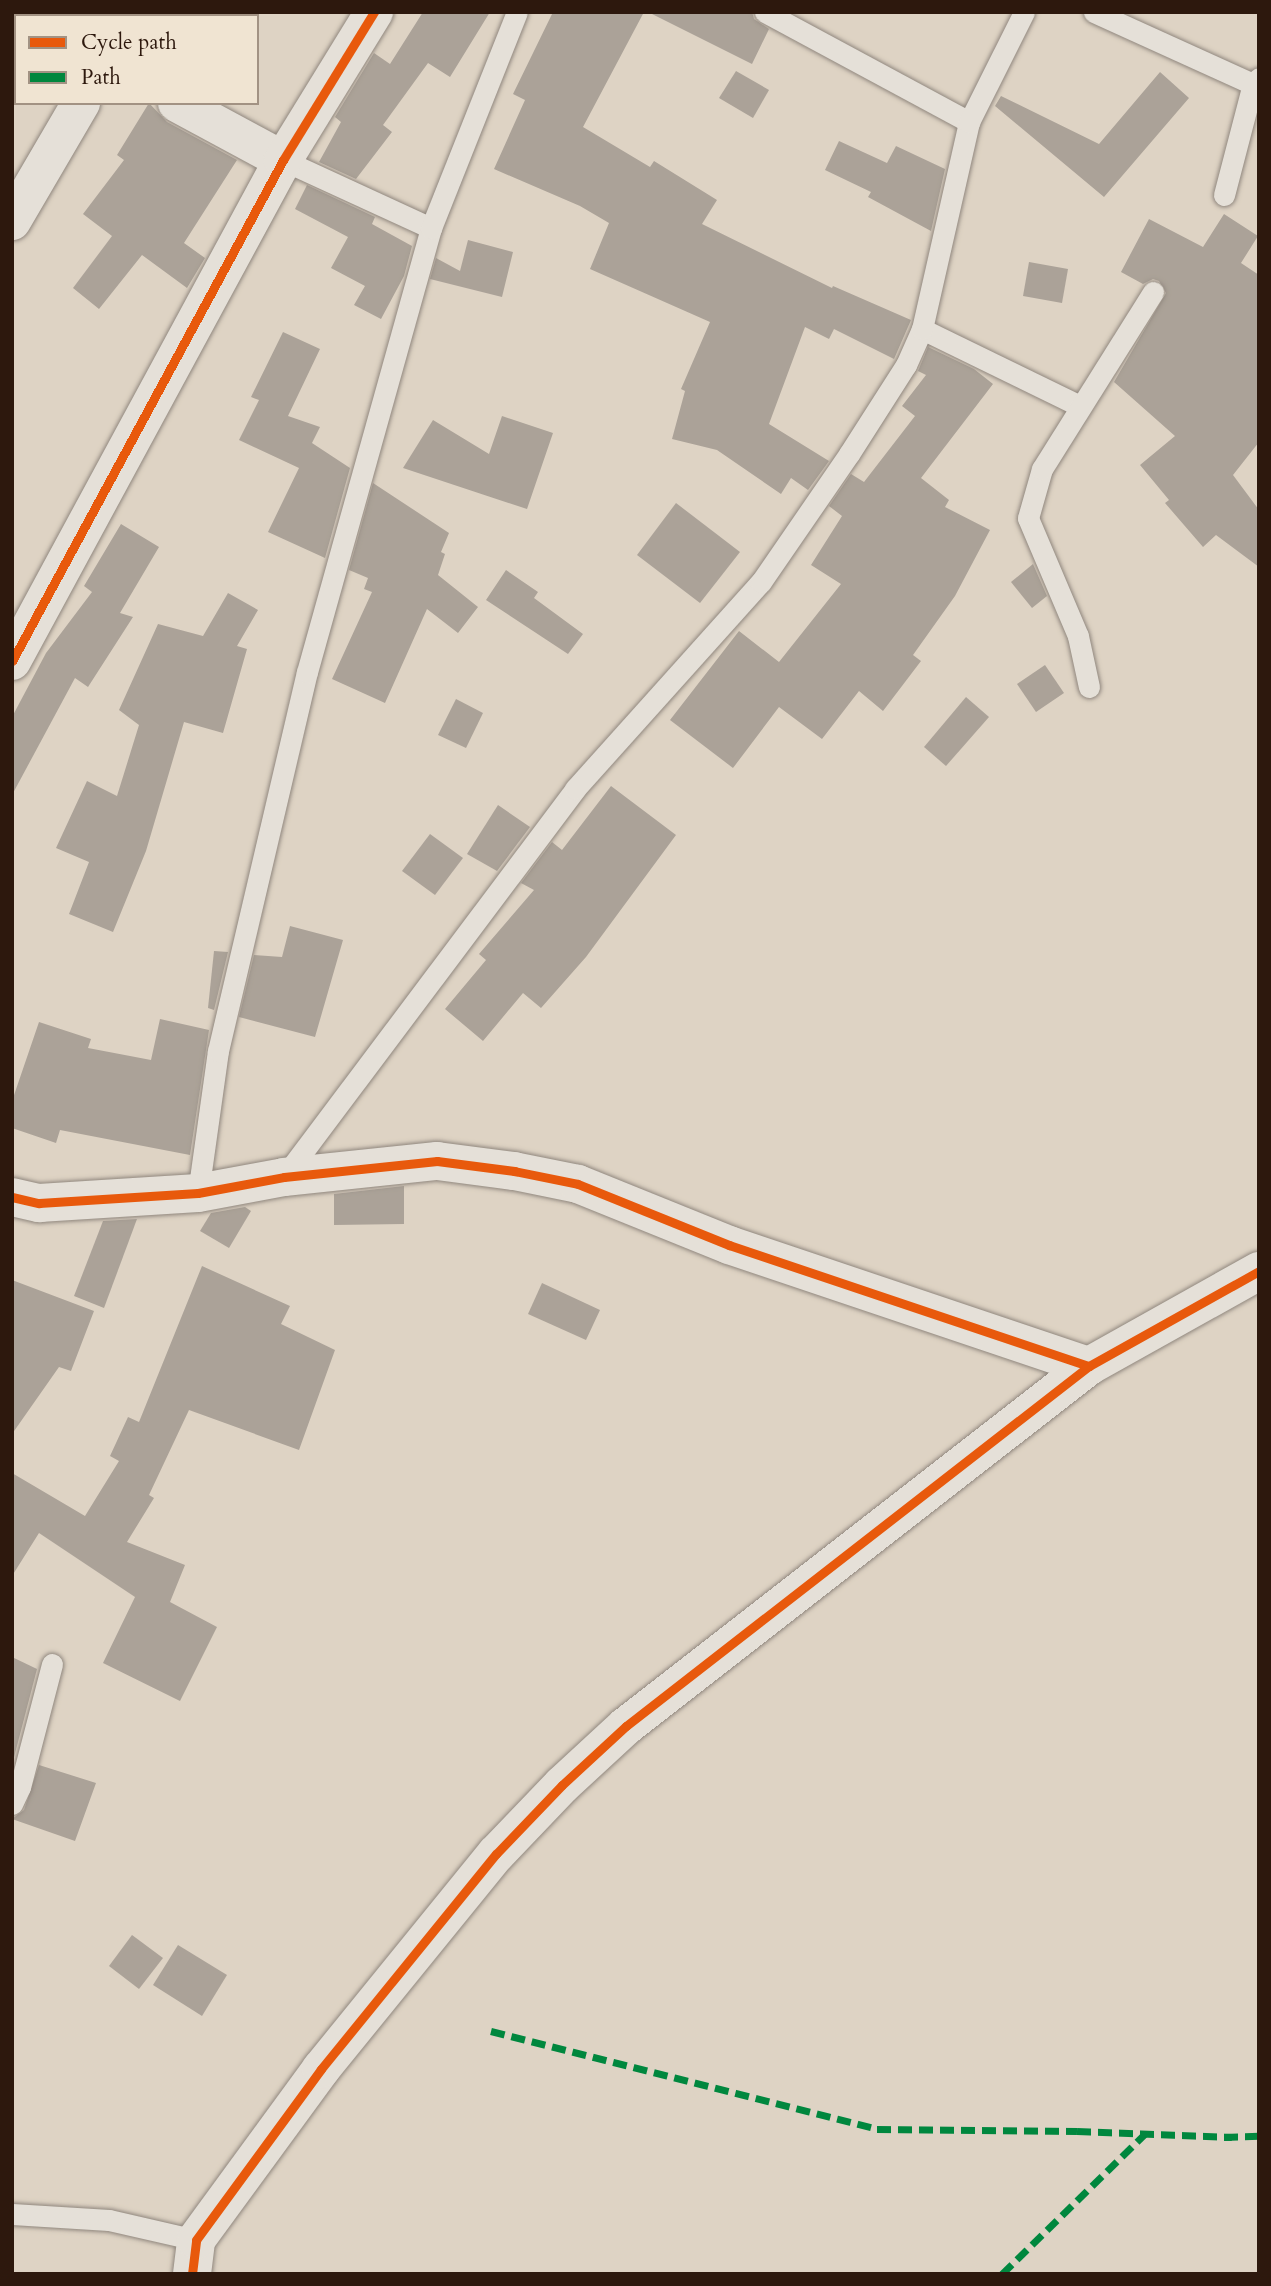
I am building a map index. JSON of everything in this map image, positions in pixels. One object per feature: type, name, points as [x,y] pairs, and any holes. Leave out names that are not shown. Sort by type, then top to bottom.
[{"type":"street","points":[[12,661],[283,160],[374,12]]},
{"type":"street","points":[[12,221],[79,105]]},
{"type":"street","points":[[181,105],[283,160]]},
{"type":"street","points":[[12,1197],[39,1203],[198,1194],[284,1177],[437,1161],[514,1171],[578,1184],[741,1249],[1089,1366]]},
{"type":"street","points":[[194,2257],[321,2069],[496,1854],[562,1785],[626,1726],[1089,1366],[1259,1271]]},
{"type":"lane","points":[[198,1194],[218,1051],[307,672],[431,228],[517,12]]},
{"type":"lane","points":[[765,12],[804,22],[969,122]]},
{"type":"lane","points":[[284,1177],[575,789],[761,582],[857,443],[906,365],[922,330],[969,122],[1024,12]]},
{"type":"lane","points":[[1094,12],[1256,81],[1224,195]]},
{"type":"lane","points":[[283,160],[431,228]]},
{"type":"lane","points":[[1089,687],[1078,636],[1028,518],[1042,469],[1153,292]]},
{"type":"lane","points":[[922,330],[1080,407]]},
{"type":"lane","points":[[12,1804],[20,1787],[52,1664]]},
{"type":"lane","points":[[12,2214],[109,2220],[194,2257]]},
{"type":"building","points":[[423,12],[490,12],[450,77],[428,63],[383,125],[392,132],[356,179],[319,162],[341,122],[335,117],[374,53],[390,64]]},
{"type":"building","points":[[553,12],[644,12],[583,127],[650,167],[654,161],[717,200],[702,224],[832,288],[833,286],[911,320],[894,359],[834,329],[829,339],[805,327],[769,424],[829,461],[808,490],[791,478],[781,494],[717,450],[672,439],[685,391],[681,389],[710,322],[590,269],[609,223],[580,206],[494,169],[525,100],[513,94]]},
{"type":"building","points":[[648,12],[752,12],[754,19],[769,29],[752,64]]},
{"type":"building","points":[[736,71],[769,90],[753,118],[719,98]]},
{"type":"building","points":[[1160,72],[1189,98],[1104,197],[995,106],[1001,96],[1099,144]]},
{"type":"building","points":[[148,105],[151,105],[167,122],[237,160],[184,243],[205,258],[187,288],[142,255],[99,309],[73,288],[112,236],[83,214],[124,160],[117,155]]},
{"type":"building","points":[[839,141],[887,163],[896,146],[945,169],[931,231],[868,197],[871,192],[825,170]]},
{"type":"building","points":[[307,185],[375,217],[372,224],[412,246],[404,276],[381,319],[354,305],[365,286],[331,268],[348,237],[295,209]]},
{"type":"building","points":[[1224,214],[1258,236],[1241,263],[1259,275],[1259,442],[1233,475],[1259,510],[1259,567],[1216,535],[1203,547],[1165,503],[1169,500],[1140,465],[1175,436],[1114,382],[1166,293],[1159,281],[1153,279],[1143,284],[1121,272],[1149,219],[1203,247]]},
{"type":"building","points":[[468,240],[513,252],[502,297],[430,279],[436,258],[460,271]]},
{"type":"building","points":[[1029,262],[1068,269],[1062,303],[1023,296]]},
{"type":"building","points":[[283,332],[320,349],[288,416],[320,427],[312,443],[350,468],[325,558],[268,532],[299,468],[239,440],[259,400],[251,397]]},
{"type":"building","points":[[928,347],[974,369],[993,384],[921,478],[949,500],[945,507],[990,530],[955,596],[913,655],[921,661],[883,711],[859,691],[822,739],[779,707],[733,768],[670,720],[739,631],[779,662],[841,584],[811,565],[842,516],[829,506],[851,474],[864,482],[915,416],[902,406],[926,375],[918,371]]},
{"type":"building","points":[[502,416],[553,433],[527,509],[403,468],[433,420],[489,454]]},
{"type":"building","points":[[373,483],[449,533],[441,552],[445,554],[438,575],[478,607],[458,633],[427,609],[385,703],[332,679],[372,592],[364,589],[368,578],[349,570]]},
{"type":"building","points":[[676,503],[740,552],[700,603],[637,555]]},
{"type":"building","points":[[121,524],[159,547],[120,613],[133,617],[88,687],[75,678],[12,795],[12,717],[46,653],[92,592],[84,586]]},
{"type":"building","points":[[1033,564],[1047,596],[1032,608],[1011,582]]},
{"type":"building","points":[[506,570],[538,592],[534,598],[583,634],[568,654],[486,600]]},
{"type":"building","points":[[228,593],[258,610],[237,646],[247,649],[223,733],[184,722],[146,851],[113,932],[69,914],[89,862],[56,848],[87,781],[117,796],[139,725],[119,710],[158,624],[203,636]]},
{"type":"building","points":[[1045,665],[1064,693],[1036,712],[1017,684]]},
{"type":"building","points":[[966,697],[989,717],[946,766],[924,747]]},
{"type":"building","points":[[456,699],[483,713],[466,748],[438,735]]},
{"type":"building","points":[[611,786],[676,835],[586,957],[541,1008],[523,993],[483,1041],[445,1009],[486,960],[479,954],[534,890],[521,883],[552,842],[562,850]]},
{"type":"building","points":[[498,805],[530,827],[497,871],[467,854]]},
{"type":"building","points":[[430,834],[463,858],[435,895],[402,871]]},
{"type":"building","points":[[290,926],[343,940],[315,1037],[239,1017],[254,955],[282,957]]},
{"type":"building","points":[[214,951],[228,952],[214,1010],[208,1008]]},
{"type":"building","points":[[160,1019],[209,1030],[190,1155],[60,1130],[56,1143],[12,1128],[12,1101],[39,1022],[91,1039],[88,1048],[151,1060]]},
{"type":"building","points":[[404,1186],[404,1224],[334,1225],[334,1194]]},
{"type":"building","points":[[245,1207],[251,1211],[229,1248],[200,1231],[211,1213]]},
{"type":"building","points":[[137,1219],[104,1308],[74,1296],[103,1221]]},
{"type":"building","points":[[202,1266],[290,1306],[281,1324],[335,1350],[299,1450],[189,1410],[149,1495],[154,1498],[127,1542],[185,1565],[170,1602],[217,1627],[180,1701],[103,1663],[135,1597],[39,1533],[12,1576],[12,1473],[85,1516],[119,1461],[110,1456],[128,1417],[139,1422]]},
{"type":"building","points":[[12,1280],[94,1311],[71,1371],[59,1367],[12,1434]]},
{"type":"building","points":[[542,1283],[600,1310],[586,1340],[528,1314]]},
{"type":"building","points":[[12,1657],[37,1669],[12,1765]]},
{"type":"building","points":[[39,1765],[96,1783],[75,1841],[12,1819],[24,1810]]},
{"type":"building","points":[[132,1935],[163,1958],[139,1989],[109,1966]]},
{"type":"building","points":[[178,1945],[227,1975],[202,2016],[153,1985]]},
{"type":"marked path","points":[[491,2031],[877,2129],[1077,2131],[1232,2137]]},
{"type":"marked path","points":[[1002,2274],[1145,2134]]},
{"type":"marked path","points":[[1224,2137],[1259,2136]]},
{"type":"cycle path","points":[[12,661],[283,160],[374,12]]},
{"type":"cycle path","points":[[12,1197],[39,1203],[198,1193],[284,1177],[437,1161],[514,1171],[578,1184],[729,1245],[1089,1366],[1259,1271]]},
{"type":"cycle path","points":[[192,2274],[196,2240],[321,2069],[496,1854],[562,1785],[626,1726],[1089,1366]]}]
